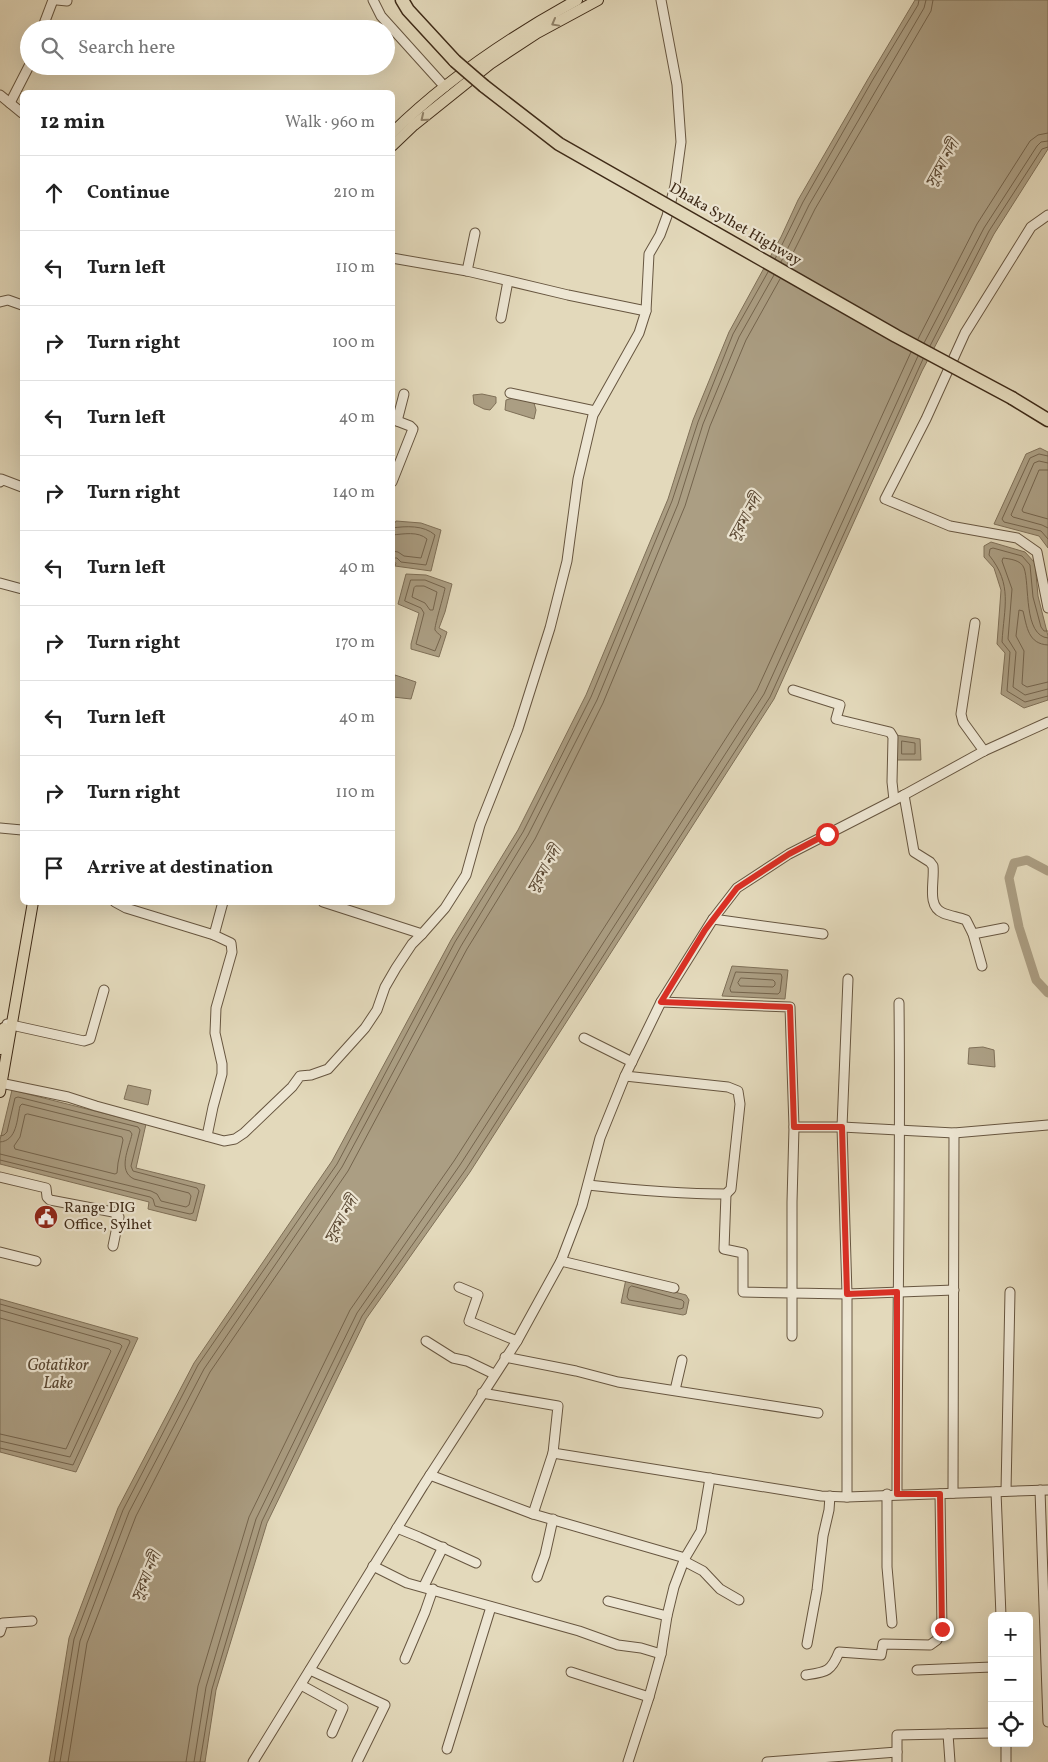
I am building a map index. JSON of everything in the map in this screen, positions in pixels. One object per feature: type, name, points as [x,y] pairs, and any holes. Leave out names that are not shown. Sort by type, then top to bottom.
[{"type":"highway","name":"Dhaka Sylhet Highway","points":[[402,0],[408,10],[456,61],[484,86],[560,144],[896,336],[1012,398],[1048,420]]},
{"type":"main road","points":[[395,130],[445,87],[508,41],[577,0]]},
{"type":"main road","points":[[395,143],[414,125],[490,64],[538,32],[598,0]]},
{"type":"main road","points":[[0,1087],[26,905]]},
{"type":"main road","points":[[0,1049],[8,1025],[32,905]]},
{"type":"street","points":[[45,20],[53,0]]},
{"type":"street","points":[[57,0],[67,0]]},
{"type":"street","points":[[373,0],[385,20]]},
{"type":"street","points":[[0,1087],[68,1097],[224,1141],[235,1139],[244,1133],[292,1087],[300,1076],[311,1075],[328,1069],[365,1028],[377,1010],[385,987],[396,968],[412,944],[445,908],[466,875],[480,826],[518,729],[553,618],[566,561],[578,479],[595,412],[639,333],[646,311],[649,254],[660,235],[675,186],[681,142],[677,85],[661,0]]},
{"type":"street","points":[[395,32],[445,87]]},
{"type":"street","points":[[10,103],[24,75]]},
{"type":"street","points":[[0,95],[20,111]]},
{"type":"street","points":[[1048,215],[1031,227],[965,333],[926,419],[884,499],[950,526],[1017,538],[1038,552],[1048,608]]},
{"type":"street","points":[[467,271],[475,233]]},
{"type":"street","points":[[395,259],[467,271],[646,311]]},
{"type":"street","points":[[502,318],[508,281]]},
{"type":"street","points":[[0,302],[8,300],[20,303]]},
{"type":"street","points":[[510,393],[595,412]]},
{"type":"street","points":[[395,474],[413,429],[395,420],[404,394]]},
{"type":"street","points":[[0,482],[1,479],[20,485]]},
{"type":"street","points":[[0,583],[20,588]]},
{"type":"street","points":[[975,623],[961,714],[963,722],[984,751]]},
{"type":"street","points":[[793,690],[840,704],[836,719],[890,732],[893,737],[892,782],[894,800]]},
{"type":"street","points":[[252,1762],[430,1475],[516,1341],[562,1261],[582,1206],[600,1138],[625,1076],[661,1002],[713,919],[737,888],[789,854],[904,795],[984,751],[1048,722]]},
{"type":"street","points":[[904,795],[914,852],[933,866],[933,904],[937,910],[944,914],[966,920],[973,934],[982,966]]},
{"type":"street","points":[[0,828],[20,830]]},
{"type":"street","points":[[120,905],[214,934],[231,943],[232,952],[216,1008],[215,1033],[222,1064],[222,1074],[207,1136]]},
{"type":"street","points":[[214,934],[222,905]]},
{"type":"street","points":[[332,905],[422,934]]},
{"type":"street","points":[[713,919],[823,934]]},
{"type":"street","points":[[973,934],[1004,928]]},
{"type":"street","points":[[847,1497],[847,1294],[842,1127],[848,979]]},
{"type":"street","points":[[8,1025],[88,1041],[104,990]]},
{"type":"street","points":[[661,1002],[790,1007],[794,1127],[792,1336]]},
{"type":"street","points":[[897,1494],[897,1292],[900,1130],[899,1003]]},
{"type":"street","points":[[584,1038],[632,1062]]},
{"type":"street","points":[[625,1076],[728,1087],[738,1091],[740,1104],[731,1189],[726,1194],[724,1249],[743,1253],[742,1292],[847,1294],[954,1290]]},
{"type":"street","points":[[794,1127],[954,1132],[1048,1125]]},
{"type":"street","points":[[953,1494],[954,1132]]},
{"type":"street","points":[[0,1177],[46,1188],[47,1197],[50,1200],[113,1212],[119,1217],[113,1246]]},
{"type":"street","points":[[588,1185],[646,1192],[726,1194]]},
{"type":"street","points":[[0,1252],[36,1261]]},
{"type":"street","points":[[562,1261],[674,1288]]},
{"type":"street","points":[[459,1287],[478,1296],[469,1321],[516,1341]]},
{"type":"street","points":[[1006,1491],[1010,1292]]},
{"type":"street","points":[[426,1341],[453,1358],[467,1361],[494,1374]]},
{"type":"street","points":[[506,1357],[576,1371],[618,1382],[818,1413]]},
{"type":"street","points":[[675,1390],[682,1360]]},
{"type":"street","points":[[482,1393],[558,1406],[553,1453],[533,1514]]},
{"type":"street","points":[[553,1453],[830,1496],[1044,1490],[1048,1722]]},
{"type":"street","points":[[430,1475],[533,1514],[684,1559],[703,1571],[720,1589],[739,1600]]},
{"type":"street","points":[[628,1762],[649,1697],[674,1587],[684,1559],[701,1531],[710,1478]]},
{"type":"street","points":[[996,1492],[1001,1612]]},
{"type":"street","points":[[887,1494],[887,1567],[892,1623]]},
{"type":"street","points":[[806,1675],[822,1672],[834,1665],[839,1652],[881,1655],[883,1644],[930,1646],[937,1640],[942,1629],[940,1494]]},
{"type":"street","points":[[807,1644],[817,1590],[830,1496]]},
{"type":"street","points":[[538,1577],[553,1519]]},
{"type":"street","points":[[397,1528],[476,1563]]},
{"type":"street","points":[[424,1586],[442,1547]]},
{"type":"street","points":[[374,1566],[407,1583],[424,1586],[579,1631],[618,1645],[641,1648],[660,1654]]},
{"type":"street","points":[[405,1659],[426,1612],[433,1590]]},
{"type":"street","points":[[608,1601],[667,1616]]},
{"type":"street","points":[[447,1749],[491,1606]]},
{"type":"street","points":[[0,1632],[3,1623],[32,1621]]},
{"type":"street","points":[[917,1670],[988,1667]]},
{"type":"street","points":[[310,1670],[334,1683],[385,1705],[357,1762]]},
{"type":"street","points":[[571,1672],[649,1697]]},
{"type":"street","points":[[301,1685],[343,1708],[332,1732]]},
{"type":"street","points":[[897,1762],[897,1735],[988,1733]]},
{"type":"street","points":[[948,1734],[950,1762]]},
{"type":"street","points":[[1006,1747],[1006,1762]]},
{"type":"street","points":[[767,1762],[897,1752]]},
{"type":"water","name":"সুরমা নদী","points":[[915,0],[1048,0],[1048,149],[994,234],[922,371],[774,699],[470,1172],[366,1319],[267,1523],[216,1690],[205,1762],[49,1762],[69,1638],[118,1508],[194,1363],[332,1161],[451,940],[518,830],[586,695],[668,499],[693,420],[729,332],[781,237],[798,200]]},
{"type":"water","points":[[482,394],[496,397],[496,403],[490,410],[474,404],[473,395]]},
{"type":"water","points":[[513,398],[534,403],[536,410],[534,419],[505,410],[506,400]]},
{"type":"water","points":[[1040,448],[1048,452],[1048,548],[1039,536],[994,524],[1026,454]]},
{"type":"water","points":[[396,521],[421,523],[441,530],[431,571],[395,566]]},
{"type":"water","points":[[991,542],[1025,552],[1035,563],[1038,596],[1048,636],[1048,700],[1024,708],[1001,694],[1005,653],[997,644],[1001,590],[994,568],[984,557],[984,546]]},
{"type":"water","points":[[406,574],[426,575],[452,584],[439,628],[447,632],[439,657],[411,649],[419,613],[398,604]]},
{"type":"water","points":[[395,675],[416,682],[411,699],[395,697]]},
{"type":"water","points":[[896,735],[920,739],[921,760],[896,760]]},
{"type":"water","points":[[732,966],[788,970],[785,999],[722,996]]},
{"type":"water","points":[[983,1047],[994,1050],[995,1067],[968,1064],[969,1048]]},
{"type":"water","points":[[128,1085],[151,1090],[148,1105],[124,1099]]},
{"type":"water","points":[[12,1090],[146,1124],[136,1168],[205,1185],[196,1221],[148,1209],[149,1202],[0,1164],[0,1140]]},
{"type":"water","points":[[626,1279],[686,1295],[689,1300],[686,1314],[621,1303]]},
{"type":"water","name":"Gotatikor Lake","points":[[0,1299],[138,1338],[76,1472],[0,1452]]},
{"type":"waterway","points":[[1048,871],[1027,860],[1014,863],[1009,878],[1019,927],[1036,980],[1048,993]]},
{"type":"place","name":"Range DIG Office, Sylhet","points":[[46,1217]]},
{"type":"route","points":[[827,834],[789,854],[737,888],[705,930],[661,1002],[790,1007],[794,1127],[842,1127],[847,1294],[897,1292],[897,1494],[940,1494],[942,1629]]}]
